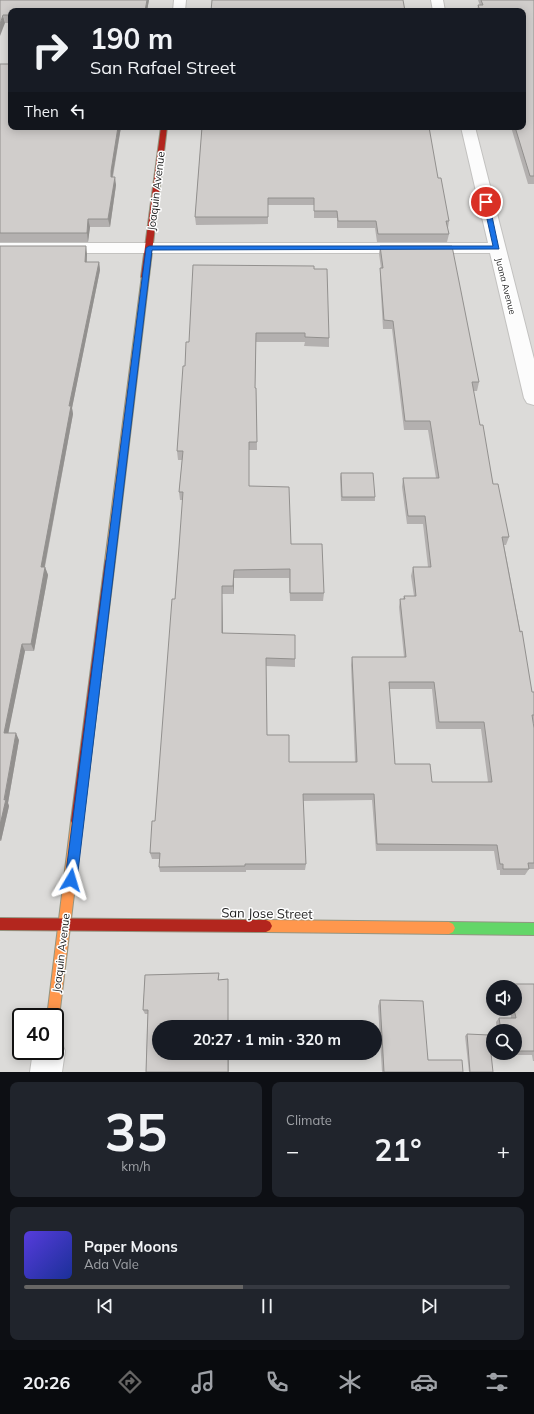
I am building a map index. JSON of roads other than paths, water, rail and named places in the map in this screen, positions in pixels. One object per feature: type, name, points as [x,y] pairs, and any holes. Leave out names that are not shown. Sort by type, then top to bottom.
[{"type":"street","name":"Joaquin Avenue","points":[[54,1008],[164,130]]},
{"type":"street","name":"Juana Avenue","points":[[469,130],[534,398]]},
{"type":"street","points":[[0,248],[497,248]]},
{"type":"street","name":"San Jose Street","points":[[0,924],[65,926],[128,925],[534,929]]},
{"type":"street","points":[[46,1072],[47,1060]]}]
